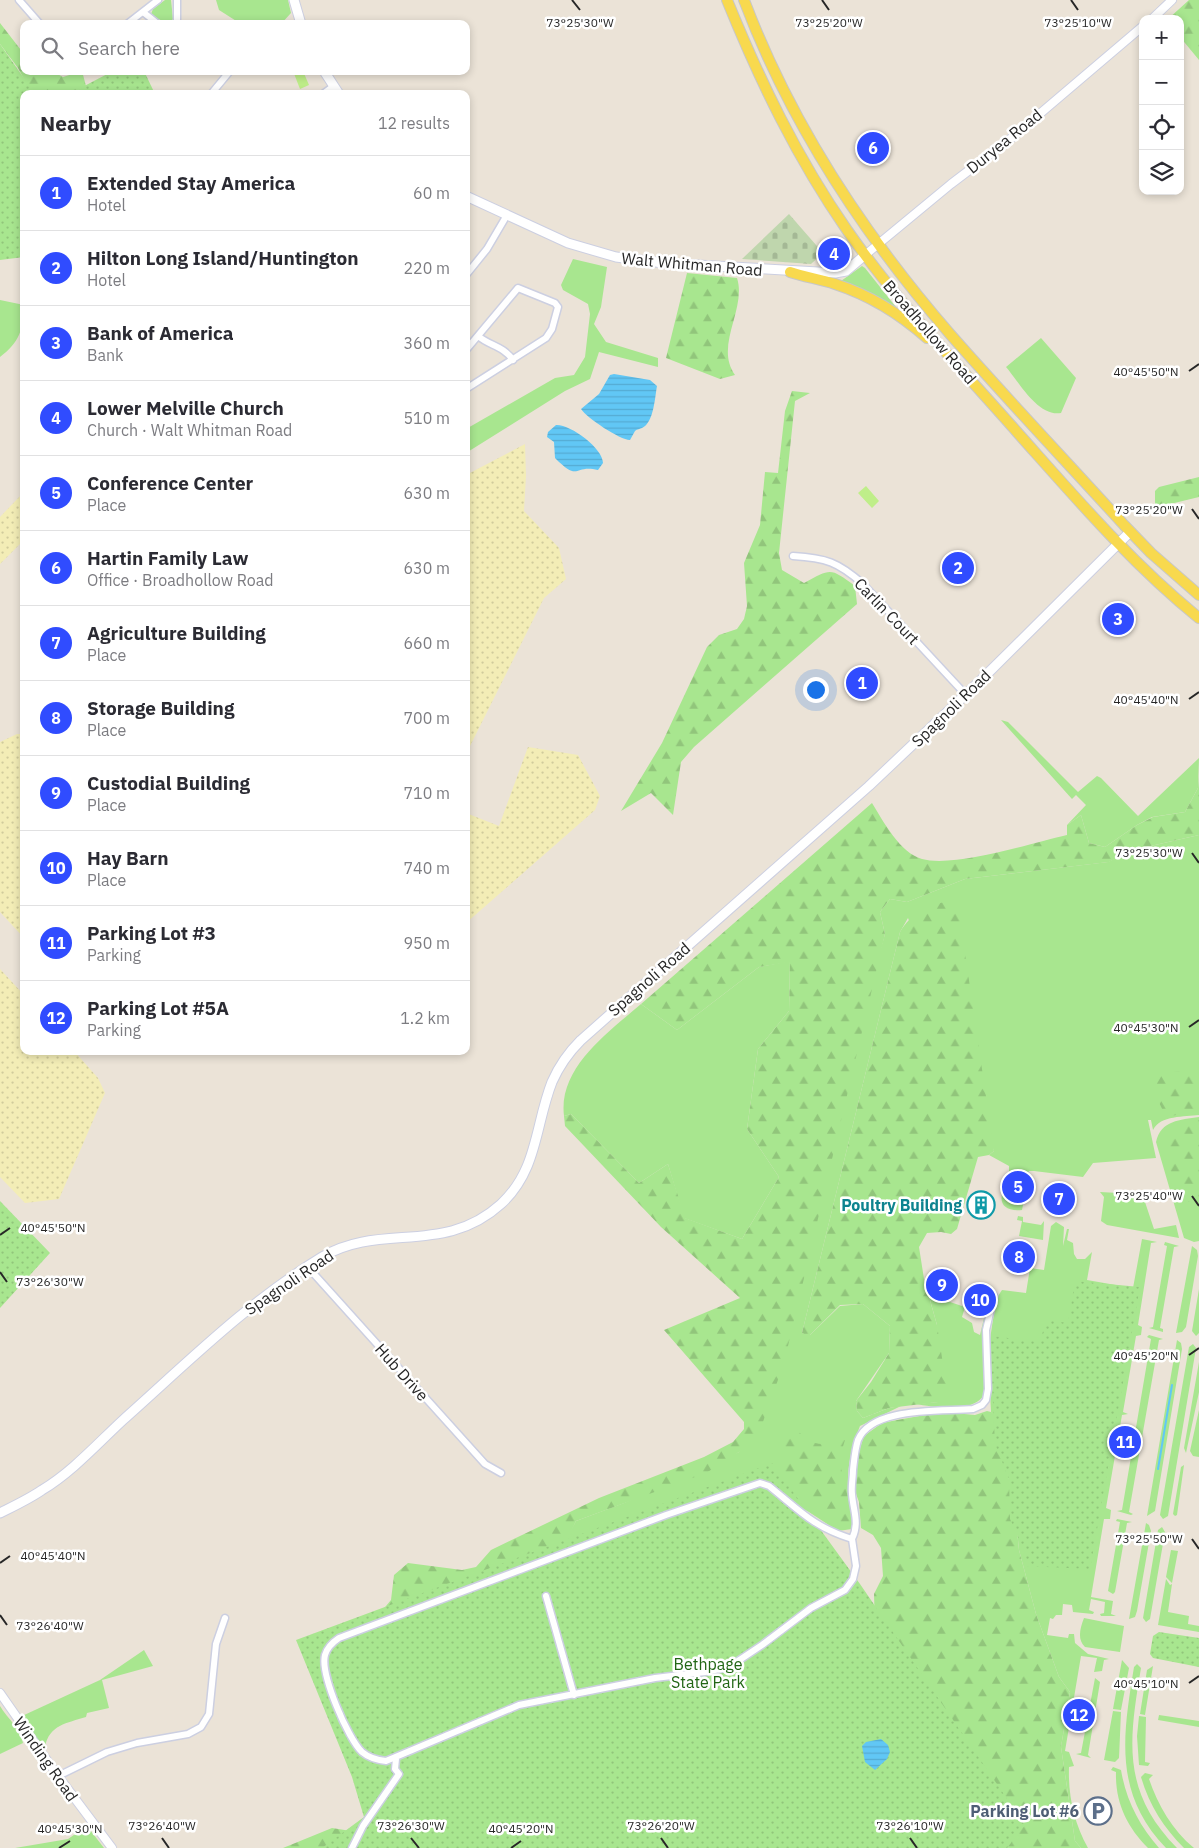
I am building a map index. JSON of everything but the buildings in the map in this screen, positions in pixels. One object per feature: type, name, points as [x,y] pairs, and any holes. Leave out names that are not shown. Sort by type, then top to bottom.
[{"type":"main road","points":[[294,0],[300,20]]},
{"type":"main road","name":"Broadhollow Road","points":[[727,0],[784,126],[820,190],[865,255],[952,359],[1118,544],[1199,618]]},
{"type":"main road","name":"Broadhollow Road","points":[[744,0],[763,45],[810,136],[852,205],[878,243],[950,334],[1130,532],[1199,596]]},
{"type":"main road","points":[[326,75],[336,90]]},
{"type":"main road","name":"Walt Whitman Road","points":[[470,198],[568,243],[616,257],[663,264],[790,272],[841,273],[865,255]]},
{"type":"main road","points":[[790,272],[832,283],[868,298],[906,320],[952,359]]},
{"type":"main road","name":"Spagnoli Road","points":[[0,1513],[42,1490],[98,1443],[241,1315],[305,1268],[332,1252],[358,1242],[432,1236],[455,1231],[477,1221],[500,1204],[524,1176],[532,1157],[551,1083],[559,1067],[577,1044],[869,786],[966,695],[1130,532]]},
{"type":"street","points":[[19,0],[36,20]]},
{"type":"street","points":[[132,20],[158,0]]},
{"type":"street","points":[[177,0],[177,20]]},
{"type":"street","points":[[1156,15],[1172,0]]},
{"type":"street","points":[[143,12],[153,20]]},
{"type":"street","name":"Duryea Road","points":[[865,255],[1008,140],[1139,29]]},
{"type":"street","points":[[215,90],[226,75]]},
{"type":"street","points":[[470,270],[487,249],[507,215]]},
{"type":"street","points":[[470,344],[518,288],[555,304],[558,308],[552,329],[546,338],[470,387]]},
{"type":"street","points":[[478,336],[484,342],[503,348],[513,360]]},
{"type":"street","name":"Carlin Court","points":[[793,556],[826,560],[844,568],[863,584],[966,695]]},
{"type":"street","name":"Hub Drive","points":[[305,1268],[314,1274],[485,1464],[501,1472]]},
{"type":"street","points":[[852,1539],[835,1534],[808,1520],[769,1486],[760,1483],[656,1519],[348,1633],[332,1643],[324,1657],[326,1674],[350,1735],[361,1751],[378,1761],[396,1759],[519,1705],[655,1678],[729,1667],[762,1646],[810,1608],[845,1590],[853,1579],[856,1566],[852,1539],[857,1521],[852,1493],[854,1457],[859,1438],[867,1429],[890,1415],[904,1412],[973,1409],[982,1406],[986,1400],[988,1389],[986,1330],[994,1296]]},
{"type":"street","points":[[546,1596],[574,1695]]},
{"type":"street","points":[[58,1776],[107,1752],[137,1743],[188,1734],[201,1727],[209,1714],[216,1644],[225,1618]]},
{"type":"street","name":"Winding Road","points":[[0,1693],[58,1776],[112,1848]]},
{"type":"street","points":[[352,1848],[363,1826],[399,1774],[396,1769],[396,1759]]},
{"type":"green space","points":[[165,0],[171,0],[173,19],[160,20],[154,17],[151,14],[153,9]]},
{"type":"green space","points":[[216,0],[288,0],[291,13],[285,20],[235,20],[219,10]]},
{"type":"green space","points":[[1189,0],[1199,0],[1199,60],[1184,42],[1184,15],[1172,15]]},
{"type":"green space","points":[[0,23],[20,49],[20,72],[18,68],[0,44]]},
{"type":"green space","points":[[0,44],[32,90],[20,90],[20,258],[0,260]]},
{"type":"green space","points":[[22,75],[59,75],[63,77],[83,75],[86,86],[78,90],[24,90],[28,87]]},
{"type":"green space","points":[[105,75],[146,75],[153,90],[77,90]]},
{"type":"green space","points":[[295,75],[305,75],[309,85],[300,89]]},
{"type":"green space","points":[[789,214],[823,253],[811,264],[742,259]]},
{"type":"green space","points":[[573,259],[607,267],[601,307],[594,324],[606,342],[658,358],[658,367],[599,352],[590,379],[565,391],[470,450],[470,427],[555,378],[574,375],[585,357],[590,314],[588,304],[563,290],[561,285]]},
{"type":"green space","points":[[862,266],[865,268],[899,311],[841,281]]},
{"type":"green space","points":[[687,273],[737,278],[738,302],[728,352],[729,364],[735,375],[720,379],[666,358]]},
{"type":"green space","points":[[0,300],[20,304],[20,332],[16,341],[0,357]]},
{"type":"green space","points":[[1041,338],[1076,378],[1061,413],[1045,410],[1037,404],[1006,367]]},
{"type":"green space","points":[[792,391],[810,393],[795,401],[779,553],[782,570],[804,583],[826,573],[835,573],[855,586],[857,604],[694,747],[681,762],[673,815],[651,793],[621,811],[662,743],[707,647],[719,635],[737,629],[744,619],[747,606],[744,563],[760,525],[765,472],[778,473],[785,411]]},
{"type":"green space","points":[[1199,477],[1199,497],[1162,506],[1155,504],[1155,491],[1159,487]]},
{"type":"green space","points":[[866,486],[879,501],[872,508],[858,493]]},
{"type":"green space","points":[[1001,720],[1008,722],[1078,792],[1097,776],[1138,816],[1199,758],[1198,788],[1185,812],[1152,817],[1105,847],[1089,843],[1081,815],[1067,825],[1086,805],[1076,795],[1072,799]]},
{"type":"green space","points":[[1199,776],[1199,835],[1133,850],[1109,862],[965,879],[907,902],[890,899],[880,912],[885,934],[784,1363],[759,1433],[739,1452],[706,1473],[576,1521],[570,1534],[576,1544],[381,1612],[391,1600],[394,1575],[408,1563],[462,1570],[476,1567],[491,1550],[599,1498],[704,1457],[733,1442],[744,1429],[744,1422],[664,1330],[740,1298],[661,1227],[565,1126],[564,1116],[571,1114],[639,1183],[668,1164],[685,1218],[742,1239],[779,1177],[747,1129],[758,1049],[789,1011],[790,962],[759,967],[677,1030],[641,1004],[872,803],[893,836],[914,856],[936,861],[953,860],[993,853],[1067,835],[1067,825],[1081,815],[1089,843],[1105,847],[1137,825],[1153,817],[1185,812],[1198,788]]},
{"type":"green space","points":[[1199,835],[1199,1115],[1167,1119],[1156,1125],[1153,1130],[1151,1120],[1148,1120],[1156,1158],[1093,1163],[1083,1177],[1029,1171],[1026,1177],[1013,1174],[1012,1179],[1009,1178],[1009,1166],[989,1155],[994,1151],[908,918],[900,932],[802,1333],[810,1335],[840,1306],[863,1304],[890,1326],[889,1353],[856,1401],[857,1411],[863,1418],[889,1408],[901,1406],[860,1426],[852,1450],[848,1474],[852,1529],[838,1531],[792,1501],[576,1544],[569,1534],[576,1521],[624,1503],[739,1452],[885,934],[880,912],[890,899],[907,902],[965,879],[1108,862],[1133,850]]},
{"type":"green space","points":[[949,901],[959,912],[994,1151],[989,1155],[978,1157],[957,1229],[951,1234],[941,1232],[927,1233],[919,1247],[924,1279],[937,1325],[948,1397],[938,1402],[889,1408],[863,1418],[857,1411],[856,1401],[871,1382],[889,1353],[890,1326],[863,1304],[840,1305],[809,1336],[802,1333],[900,932],[909,920],[921,911]]},
{"type":"green space","points":[[790,961],[789,1011],[758,1049],[747,1129],[779,1177],[742,1239],[684,1218],[668,1164],[639,1183],[571,1114],[564,1116],[564,1098],[577,1066],[588,1052],[641,1004],[677,1030],[759,967]]},
{"type":"green space","points":[[1185,1071],[1194,1074],[1199,1107],[1196,1111],[1171,1116],[1165,1115],[1155,1094],[1153,1079],[1161,1073]]},
{"type":"green space","points":[[1199,1117],[1199,1241],[1194,1242],[1184,1238],[1156,1142],[1162,1129],[1172,1122]]},
{"type":"green space","points":[[1199,1120],[1199,1201],[1186,1202],[1174,1197],[1166,1135],[1174,1128]]},
{"type":"green space","points":[[1008,1181],[1012,1182],[1010,1197],[1024,1200],[1022,1210],[1009,1209],[1002,1203],[1002,1193]]},
{"type":"green space","points":[[1100,1192],[1137,1194],[1145,1202],[1154,1229],[1176,1225],[1179,1238],[1107,1225],[1101,1221],[1104,1197]]},
{"type":"green space","points":[[0,1201],[50,1253],[0,1308]]},
{"type":"green space","points":[[1018,1216],[1023,1217],[1023,1222],[1041,1225],[1044,1221],[1043,1240],[1019,1236],[1022,1221],[1017,1220]]},
{"type":"green space","points":[[1056,1222],[1064,1227],[1063,1246],[1067,1229],[1069,1229],[1067,1240],[1073,1243],[1074,1254],[1077,1259],[1085,1259],[1092,1252],[1087,1280],[1133,1288],[1142,1239],[1157,1242],[1151,1243],[1138,1325],[1142,1327],[1141,1335],[1136,1336],[1123,1412],[1128,1414],[1122,1415],[1106,1508],[1111,1510],[1110,1519],[1104,1519],[1091,1597],[1113,1601],[1111,1614],[1116,1616],[1101,1616],[1100,1614],[1104,1613],[1105,1602],[1091,1599],[1089,1610],[1094,1612],[1093,1614],[1073,1612],[1072,1605],[1063,1604],[1062,1615],[1056,1615],[1053,1619],[1050,1618],[1047,1635],[1068,1638],[1069,1634],[1074,1634],[1075,1643],[1088,1654],[1109,1659],[1104,1660],[1102,1671],[1094,1672],[1097,1658],[1081,1656],[1065,1751],[1069,1752],[1074,1766],[1069,1767],[1073,1809],[1079,1829],[1088,1848],[1081,1848],[1075,1841],[1061,1747],[1070,1692],[1059,1677],[1036,1614],[1019,1550],[1014,1500],[991,1412],[988,1353],[996,1299],[1002,1290],[1026,1293],[1030,1268],[1044,1270],[1051,1226]]},
{"type":"green space","points":[[1165,1242],[1179,1246],[1174,1247],[1160,1328],[1163,1329],[1163,1332],[1149,1328],[1153,1327],[1167,1246],[1164,1245]]},
{"type":"green space","points":[[1192,1246],[1197,1250],[1198,1256],[1186,1327],[1182,1332],[1176,1333]]},
{"type":"green space","points":[[1075,1281],[1140,1287],[1090,1569],[1024,1566],[1024,1551],[1010,1519],[1009,1479],[995,1444],[990,1342],[992,1336],[1040,1342],[1046,1320],[1068,1323]]},
{"type":"green space","points":[[927,1289],[938,1298],[965,1307],[962,1317],[972,1323],[974,1332],[980,1335],[984,1318],[987,1317],[986,1392],[973,1404],[964,1407],[944,1408],[915,1404],[938,1402],[937,1325]]},
{"type":"green space","points":[[1199,1289],[1199,1333],[1196,1336],[1192,1331]]},
{"type":"green space","points":[[1149,1335],[1163,1339],[1159,1340],[1129,1512],[1133,1514],[1131,1515],[1117,1511],[1122,1510],[1151,1339],[1147,1337]]},
{"type":"green space","points":[[1177,1340],[1181,1343],[1182,1349],[1155,1511],[1147,1516]]},
{"type":"green space","points":[[1193,1344],[1196,1348],[1168,1516],[1163,1519],[1160,1515],[1189,1347]]},
{"type":"green space","points":[[1199,1362],[1199,1392],[1186,1453],[1184,1448]]},
{"type":"green space","points":[[1199,1410],[1199,1457],[1193,1456],[1190,1451]]},
{"type":"green space","points":[[987,1411],[991,1412],[998,1422],[1004,1459],[1014,1500],[1019,1550],[1036,1614],[1059,1677],[1070,1692],[1061,1747],[1075,1841],[1081,1848],[937,1848],[876,1659],[874,1594],[883,1576],[881,1548],[873,1535],[861,1528],[859,1502],[855,1491],[856,1460],[864,1436],[882,1423],[942,1412],[975,1415]]},
{"type":"green space","points":[[792,1426],[805,1438],[816,1443],[828,1444],[845,1440],[839,1459],[853,1520],[852,1529],[836,1527],[812,1506],[785,1488],[781,1478],[785,1431]]},
{"type":"green space","name":"Bethpage State Park","points":[[772,1463],[860,1584],[1025,1825],[1007,1848],[322,1848],[364,1817],[352,1777],[296,1640]]},
{"type":"green space","points":[[1184,1465],[1177,1515],[1175,1516],[1173,1514],[1181,1467]]},
{"type":"green space","points":[[1117,1519],[1132,1522],[1127,1523],[1115,1592],[1113,1594],[1108,1591],[1120,1522],[1116,1521]]},
{"type":"green space","points":[[1146,1523],[1151,1531],[1137,1611],[1135,1617],[1129,1619]]},
{"type":"green space","points":[[1162,1527],[1165,1532],[1150,1619],[1146,1622],[1143,1618],[1158,1530]]},
{"type":"green space","points":[[1171,1550],[1178,1551],[1172,1583],[1166,1577]]},
{"type":"green space","points":[[1166,1579],[1170,1585],[1172,1584],[1168,1612],[1189,1616],[1188,1624],[1199,1626],[1199,1632],[1158,1625]]},
{"type":"green space","points":[[1084,1618],[1124,1626],[1120,1652],[1085,1647],[1080,1637]]},
{"type":"green space","points":[[1159,1632],[1199,1638],[1199,1667],[1153,1658],[1150,1654],[1153,1636]]},
{"type":"green space","points":[[144,1650],[153,1666],[102,1680],[109,1708],[87,1713],[86,1717],[60,1726],[50,1734],[45,1747],[41,1745],[22,1716],[100,1680]]},
{"type":"green space","points":[[1122,1660],[1129,1668],[1121,1710],[1113,1709]]},
{"type":"green space","points":[[1137,1664],[1141,1668],[1132,1742],[1138,1785],[1146,1806],[1159,1827],[1177,1848],[1166,1848],[1149,1827],[1137,1806],[1130,1784],[1125,1740],[1130,1692],[1134,1667]]},
{"type":"green space","points":[[1153,1666],[1145,1715],[1140,1714],[1147,1670]]},
{"type":"green space","points":[[1095,1678],[1100,1682],[1088,1755],[1091,1758],[1076,1754],[1081,1753]]},
{"type":"green space","points":[[0,1706],[17,1728],[23,1743],[0,1754]]},
{"type":"green space","points":[[1113,1711],[1121,1712],[1119,1758],[1115,1762],[1104,1760]]},
{"type":"green space","points":[[1159,1715],[1199,1721],[1199,1727],[1158,1720]]},
{"type":"green space","points":[[1139,1716],[1146,1717],[1145,1762],[1150,1763],[1148,1766],[1139,1765],[1137,1736]]},
{"type":"green space","points":[[1113,1767],[1121,1770],[1126,1792],[1134,1812],[1159,1848],[1148,1848],[1128,1823],[1120,1804],[1116,1772],[1111,1770]]},
{"type":"green space","points":[[1145,1773],[1153,1775],[1149,1779],[1172,1825],[1194,1848],[1184,1848],[1158,1816],[1148,1797],[1141,1777]]},
{"type":"green space","points":[[87,1826],[104,1848],[15,1848],[68,1839]]},
{"type":"green space","points":[[332,1828],[351,1831],[387,1848],[283,1848]]},
{"type":"sand","points":[[525,444],[524,511],[559,548],[566,579],[544,598],[470,746],[470,473]]},
{"type":"sand","points":[[20,496],[20,544],[0,564],[0,517]]},
{"type":"sand","points":[[20,734],[20,934],[0,912],[0,742]]},
{"type":"sand","points":[[528,747],[578,755],[600,796],[595,810],[470,919],[470,815],[499,826]]},
{"type":"sand","points":[[0,969],[20,991],[20,1055],[78,1055],[98,1078],[105,1093],[59,1199],[25,1203],[0,1177]]},
{"type":"water","points":[[610,375],[650,380],[657,386],[649,421],[642,428],[635,431],[630,440],[604,428],[581,409],[599,394]]},
{"type":"water","points":[[556,425],[569,428],[592,444],[602,457],[603,463],[598,470],[569,470],[555,458],[554,442],[547,437],[548,432]]},
{"type":"water","points":[[881,1739],[888,1745],[890,1752],[887,1759],[875,1770],[865,1762],[862,1746],[866,1742]]},
{"type":"waterway","points":[[1158,1469],[1172,1385]]},
{"type":"place","name":"Hartin Family Law","points":[[873,148]]},
{"type":"place","name":"Lower Melville Church","points":[[834,254]]},
{"type":"place","name":"Hilton Long Island/Huntington","points":[[958,568]]},
{"type":"place","name":"Bank of America","points":[[1118,619]]},
{"type":"place","name":"Extended Stay America","points":[[862,683]]},
{"type":"place","name":"Conference Center","points":[[1018,1187]]},
{"type":"place","name":"Agriculture Building","points":[[1059,1199]]},
{"type":"place","name":"Poultry Building","points":[[981,1205]]},
{"type":"place","name":"Storage Building","points":[[1019,1257]]},
{"type":"place","name":"Custodial Building","points":[[942,1285]]},
{"type":"place","name":"Hay Barn","points":[[980,1300]]},
{"type":"place","name":"Parking Lot #3","points":[[1125,1442]]},
{"type":"place","name":"Parking Lot #5A","points":[[1079,1715]]},
{"type":"place","name":"Parking Lot #6","points":[[1098,1811]]}]
